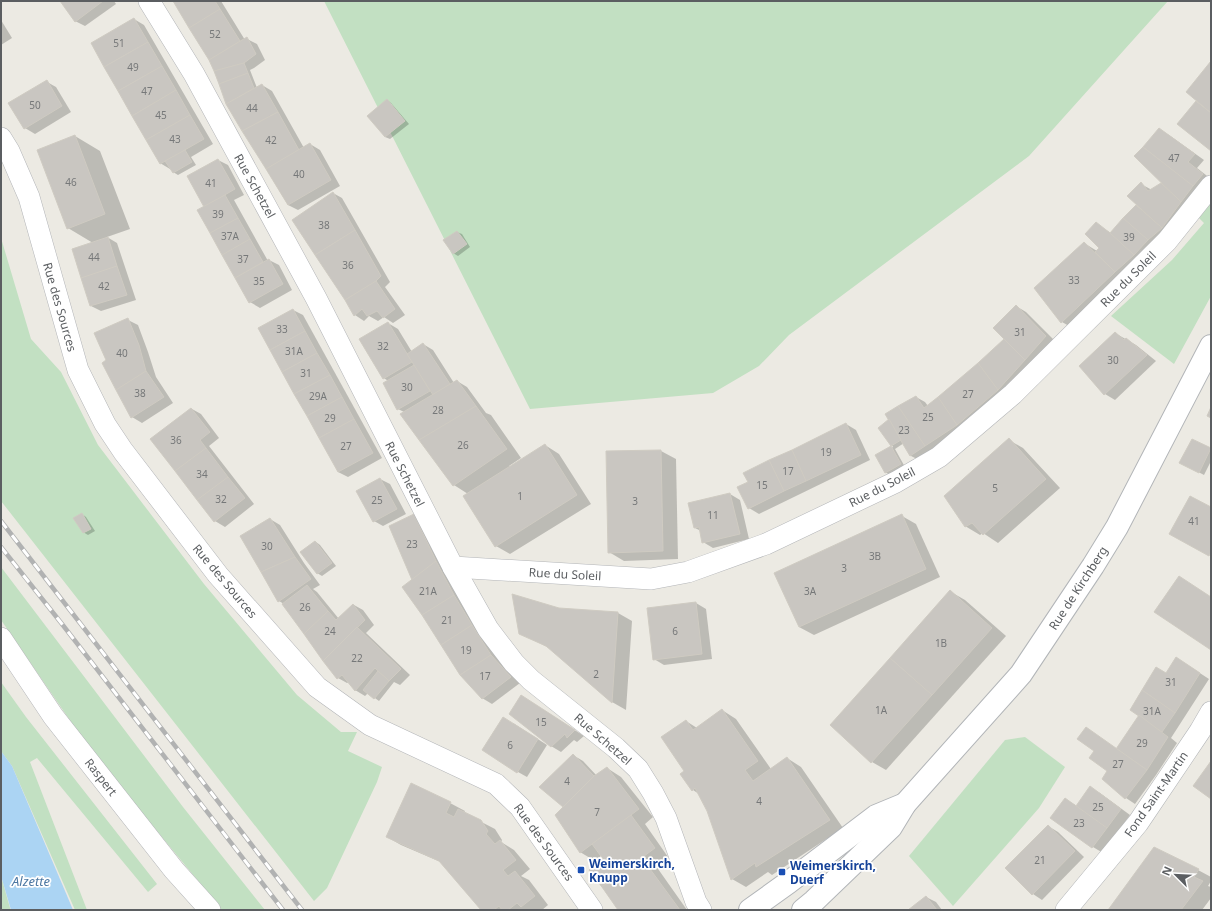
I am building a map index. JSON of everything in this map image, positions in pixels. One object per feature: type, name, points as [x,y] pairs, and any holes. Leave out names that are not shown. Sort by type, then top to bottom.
[{"type":"main road","name":"Rue de Kirchberg","points":[[812,907],[891,827],[905,804],[1025,668],[1117,527],[1211,346]]},
{"type":"main road","name":"Rue de Kirchberg","points":[[750,910],[876,816],[905,804]]},
{"type":"street","name":"Rue Schetzel","points":[[150,1],[194,74],[316,298],[453,567],[488,629],[514,663],[531,680],[616,748],[638,769],[666,818],[696,902],[701,910]]},
{"type":"street","name":"Rue des Sources","points":[[1,138],[9,151],[29,197],[78,370],[105,424],[123,451],[218,575],[317,687],[370,725],[496,784],[520,806],[592,910]]},
{"type":"street","name":"Rue du Soleil","points":[[453,567],[651,579],[688,572],[766,544],[896,482],[939,457],[1013,394],[1167,241],[1211,186]]},
{"type":"street","name":"Raspert","points":[[1,638],[53,716],[174,870],[210,910]]},
{"type":"street","name":"Fond Saint-Martin","points":[[1066,910],[1138,823],[1200,731],[1211,712]]},
{"type":"green space","points":[[324,1],[1168,1],[1029,156],[789,335],[759,366],[713,393],[530,409]]},
{"type":"green space","points":[[1211,202],[1211,296],[1174,364],[1111,316],[1172,260],[1204,223],[1199,218]]},
{"type":"green space","points":[[1,238],[31,339],[61,372],[98,445],[204,584],[297,695],[341,732],[357,732],[348,751],[382,767],[377,782],[327,888],[314,901],[1,501]]},
{"type":"green space","points":[[1,567],[183,807],[265,910],[222,910],[91,751],[1,620]]},
{"type":"green space","points":[[1,682],[26,717],[157,884],[148,892],[37,758],[30,762],[87,910],[75,910],[12,766],[1,751]]},
{"type":"green space","points":[[1025,737],[1065,767],[1039,808],[953,906],[909,856],[1005,740]]},
{"type":"green space","points":[[1,876],[10,908],[11,910],[1,910]]},
{"type":"water","name":"Alzette","points":[[1,751],[12,766],[73,910],[11,910],[1,876]]},
{"type":"building","points":[[60,1],[103,1],[75,22]]},
{"type":"building","points":[[173,1],[215,1],[220,9],[189,28]]},
{"type":"building","points":[[220,9],[240,41],[209,60],[189,28]]},
{"type":"building","points":[[134,18],[148,42],[104,67],[91,43]]},
{"type":"building","points":[[247,37],[256,54],[244,63],[214,71],[209,60]]},
{"type":"building","points":[[148,42],[162,66],[118,91],[104,67]]},
{"type":"building","points":[[1211,61],[1211,113],[1186,92]]},
{"type":"building","points":[[244,63],[248,73],[219,84],[214,71]]},
{"type":"building","points":[[162,66],[176,90],[132,116],[118,91]]},
{"type":"building","points":[[248,73],[254,88],[226,104],[219,84]]},
{"type":"building","points":[[47,80],[62,106],[24,129],[8,103]]},
{"type":"building","points":[[262,84],[278,112],[242,131],[226,104]]},
{"type":"building","points":[[176,90],[190,115],[146,140],[132,116]]},
{"type":"building","points":[[387,99],[405,121],[385,137],[367,116]]},
{"type":"building","points":[[1196,101],[1211,113],[1211,151],[1177,124]]},
{"type":"building","points":[[278,112],[299,150],[266,169],[242,131]]},
{"type":"building","points":[[190,115],[204,139],[160,164],[146,140]]},
{"type":"building","points":[[1159,128],[1195,154],[1188,162],[1203,174],[1193,186],[1143,147]]},
{"type":"building","points":[[75,135],[105,214],[67,229],[37,150]]},
{"type":"building","points":[[310,143],[331,180],[288,205],[266,169]]},
{"type":"building","points":[[1143,147],[1193,186],[1181,202],[1134,156]]},
{"type":"building","points":[[185,150],[192,162],[173,173],[165,161]]},
{"type":"building","points":[[218,159],[235,189],[204,207],[187,176]]},
{"type":"building","points":[[1141,182],[1148,191],[1161,183],[1181,202],[1162,228],[1127,196]]},
{"type":"building","points":[[333,192],[355,230],[315,255],[292,220]]},
{"type":"building","points":[[225,195],[238,218],[210,233],[197,210]]},
{"type":"building","points":[[1136,205],[1162,228],[1148,240],[1123,218]]},
{"type":"building","points":[[238,218],[250,239],[222,255],[210,233]]},
{"type":"building","points":[[1123,218],[1148,240],[1134,255],[1110,233]]},
{"type":"building","points":[[1096,222],[1134,255],[1115,272],[1095,252],[1099,248],[1085,234]]},
{"type":"building","points":[[355,230],[381,276],[376,281],[345,300],[315,255]]},
{"type":"building","points":[[457,231],[467,244],[453,254],[443,240]]},
{"type":"building","points":[[108,237],[117,266],[81,278],[72,249]]},
{"type":"building","points":[[250,239],[263,262],[235,278],[222,255]]},
{"type":"building","points":[[1084,242],[1115,272],[1061,323],[1034,288]]},
{"type":"building","points":[[269,259],[283,284],[249,303],[235,278]]},
{"type":"building","points":[[117,266],[127,295],[90,306],[81,278]]},
{"type":"building","points":[[376,281],[395,309],[383,318],[377,311],[367,316],[362,309],[354,316],[345,300]]},
{"type":"building","points":[[1016,305],[1046,336],[1025,360],[993,328]]},
{"type":"building","points":[[293,309],[305,331],[270,350],[258,328]]},
{"type":"building","points":[[128,318],[139,345],[146,371],[116,390],[102,363],[106,360],[94,333]]},
{"type":"building","points":[[388,322],[412,362],[383,379],[359,339]]},
{"type":"building","points":[[305,331],[317,353],[282,372],[270,350]]},
{"type":"building","points":[[1115,332],[1124,340],[1126,338],[1147,355],[1104,395],[1079,366]]},
{"type":"building","points":[[1004,339],[1025,360],[998,390],[978,363]]},
{"type":"building","points":[[423,343],[450,384],[433,395],[407,354]]},
{"type":"building","points":[[317,353],[330,375],[294,394],[282,372]]},
{"type":"building","points":[[978,363],[998,390],[957,425],[938,397]]},
{"type":"building","points":[[414,365],[430,391],[397,410],[383,383]]},
{"type":"building","points":[[146,371],[164,397],[131,418],[116,390]]},
{"type":"building","points":[[330,375],[342,397],[307,416],[294,394]]},
{"type":"building","points":[[457,380],[476,406],[419,440],[400,414]]},
{"type":"building","points":[[916,396],[924,408],[938,397],[957,425],[925,446],[898,406]]},
{"type":"building","points":[[342,397],[354,419],[319,438],[307,416]]},
{"type":"building","points":[[476,406],[507,449],[453,486],[419,440]]},
{"type":"building","points":[[898,406],[925,446],[910,456],[885,414]]},
{"type":"building","points":[[1211,407],[1211,418],[1207,416]]},
{"type":"building","points":[[191,408],[210,432],[200,440],[206,448],[175,471],[150,439]]},
{"type":"building","points":[[354,419],[373,453],[338,472],[319,438]]},
{"type":"building","points":[[889,419],[901,440],[891,446],[878,428]]},
{"type":"building","points":[[846,423],[861,455],[806,481],[792,450]]},
{"type":"building","points":[[1009,438],[1046,479],[983,535],[972,523],[965,527],[944,496]]},
{"type":"building","points":[[1192,439],[1211,448],[1199,473],[1179,463]]},
{"type":"building","points":[[545,444],[577,495],[495,547],[463,496]]},
{"type":"building","points":[[891,446],[901,464],[885,473],[875,455]]},
{"type":"building","points":[[206,448],[228,477],[197,500],[175,471]]},
{"type":"building","points":[[661,450],[663,551],[608,553],[606,451]]},
{"type":"building","points":[[792,450],[806,481],[784,491],[769,460]]},
{"type":"building","points":[[769,460],[784,491],[748,509],[737,487],[748,482],[743,473]]},
{"type":"building","points":[[228,477],[245,498],[214,522],[197,500]]},
{"type":"building","points":[[380,478],[397,509],[373,522],[356,491]]},
{"type":"building","points":[[730,493],[740,534],[702,543],[699,527],[694,528],[688,503]]},
{"type":"building","points":[[1190,496],[1211,507],[1211,552],[1209,556],[1169,534]]},
{"type":"building","points":[[82,513],[91,529],[83,533],[73,518]]},
{"type":"building","points":[[414,514],[436,561],[412,580],[389,526]]},
{"type":"building","points":[[902,514],[926,569],[799,627],[774,573]]},
{"type":"building","points":[[270,518],[295,557],[261,572],[240,536]]},
{"type":"building","points":[[315,541],[332,563],[317,574],[300,552]]},
{"type":"building","points":[[295,557],[311,579],[278,602],[261,572]]},
{"type":"building","points":[[436,561],[454,595],[422,615],[402,587]]},
{"type":"building","points":[[1179,576],[1211,597],[1211,650],[1154,612]]},
{"type":"building","points":[[307,585],[328,611],[304,634],[282,604]]},
{"type":"building","points":[[950,590],[992,628],[932,695],[890,658]]},
{"type":"building","points":[[512,594],[559,608],[618,612],[612,703],[546,646],[519,634]]},
{"type":"building","points":[[454,595],[472,625],[441,645],[422,615]]},
{"type":"building","points":[[696,602],[702,654],[653,660],[647,608]]},
{"type":"building","points":[[353,604],[365,620],[323,661],[304,634],[328,611],[336,620]]},
{"type":"building","points":[[472,625],[491,655],[460,675],[441,645]]},
{"type":"building","points":[[357,627],[401,669],[389,681],[375,668],[355,691],[342,675],[337,679],[323,661]]},
{"type":"building","points":[[491,655],[511,677],[482,699],[460,675]]},
{"type":"building","points":[[1176,657],[1200,673],[1175,713],[1142,690],[1156,667],[1166,673]]},
{"type":"building","points":[[890,658],[932,695],[871,763],[830,725]]},
{"type":"building","points":[[378,671],[389,681],[374,699],[363,690]]},
{"type":"building","points":[[1142,690],[1175,713],[1162,732],[1130,710]]},
{"type":"building","points":[[521,695],[575,730],[567,738],[565,734],[551,747],[509,714]]},
{"type":"building","points":[[722,709],[758,761],[745,770],[753,781],[787,757],[830,820],[756,867],[755,863],[731,880],[707,811],[695,788],[692,791],[680,774],[684,771],[661,737],[686,720],[693,730]]},
{"type":"building","points":[[1139,715],[1168,737],[1147,770],[1116,749]]},
{"type":"building","points":[[503,717],[538,739],[517,773],[482,750]]},
{"type":"building","points":[[1086,727],[1147,770],[1125,799],[1102,779],[1107,771],[1089,758],[1094,751],[1077,739]]},
{"type":"building","points":[[573,754],[594,776],[563,807],[539,787]]},
{"type":"building","points":[[1211,761],[1211,799],[1193,786]]},
{"type":"building","points":[[607,767],[639,809],[580,853],[555,815],[594,776]]},
{"type":"building","points":[[411,783],[451,802],[446,813],[454,817],[458,809],[481,820],[488,831],[486,834],[495,844],[500,840],[516,860],[503,870],[508,876],[515,871],[535,896],[521,907],[517,903],[508,910],[502,910],[499,906],[494,910],[481,910],[439,861],[386,837]]},
{"type":"building","points":[[1090,786],[1121,809],[1107,828],[1076,806]]},
{"type":"building","points":[[1065,798],[1107,828],[1092,848],[1050,818]]},
{"type":"building","points":[[631,815],[655,848],[602,887],[589,870],[603,859],[592,844]]},
{"type":"building","points":[[1048,825],[1075,851],[1032,895],[1005,868]]},
{"type":"building","points":[[1154,847],[1199,869],[1194,877],[1203,881],[1181,910],[1108,910]]},
{"type":"building","points":[[642,858],[680,910],[618,910],[602,887]]},
{"type":"building","points":[[926,896],[937,910],[908,910]]},
{"type":"railway","points":[[1,521],[302,910]]},
{"type":"railway","points":[[1,547],[283,910]]},
{"type":"place","name":"Weimerskirch, Knupp","points":[[581,870]]},
{"type":"place","name":"Weimerskirch, Duerf","points":[[782,872]]}]
